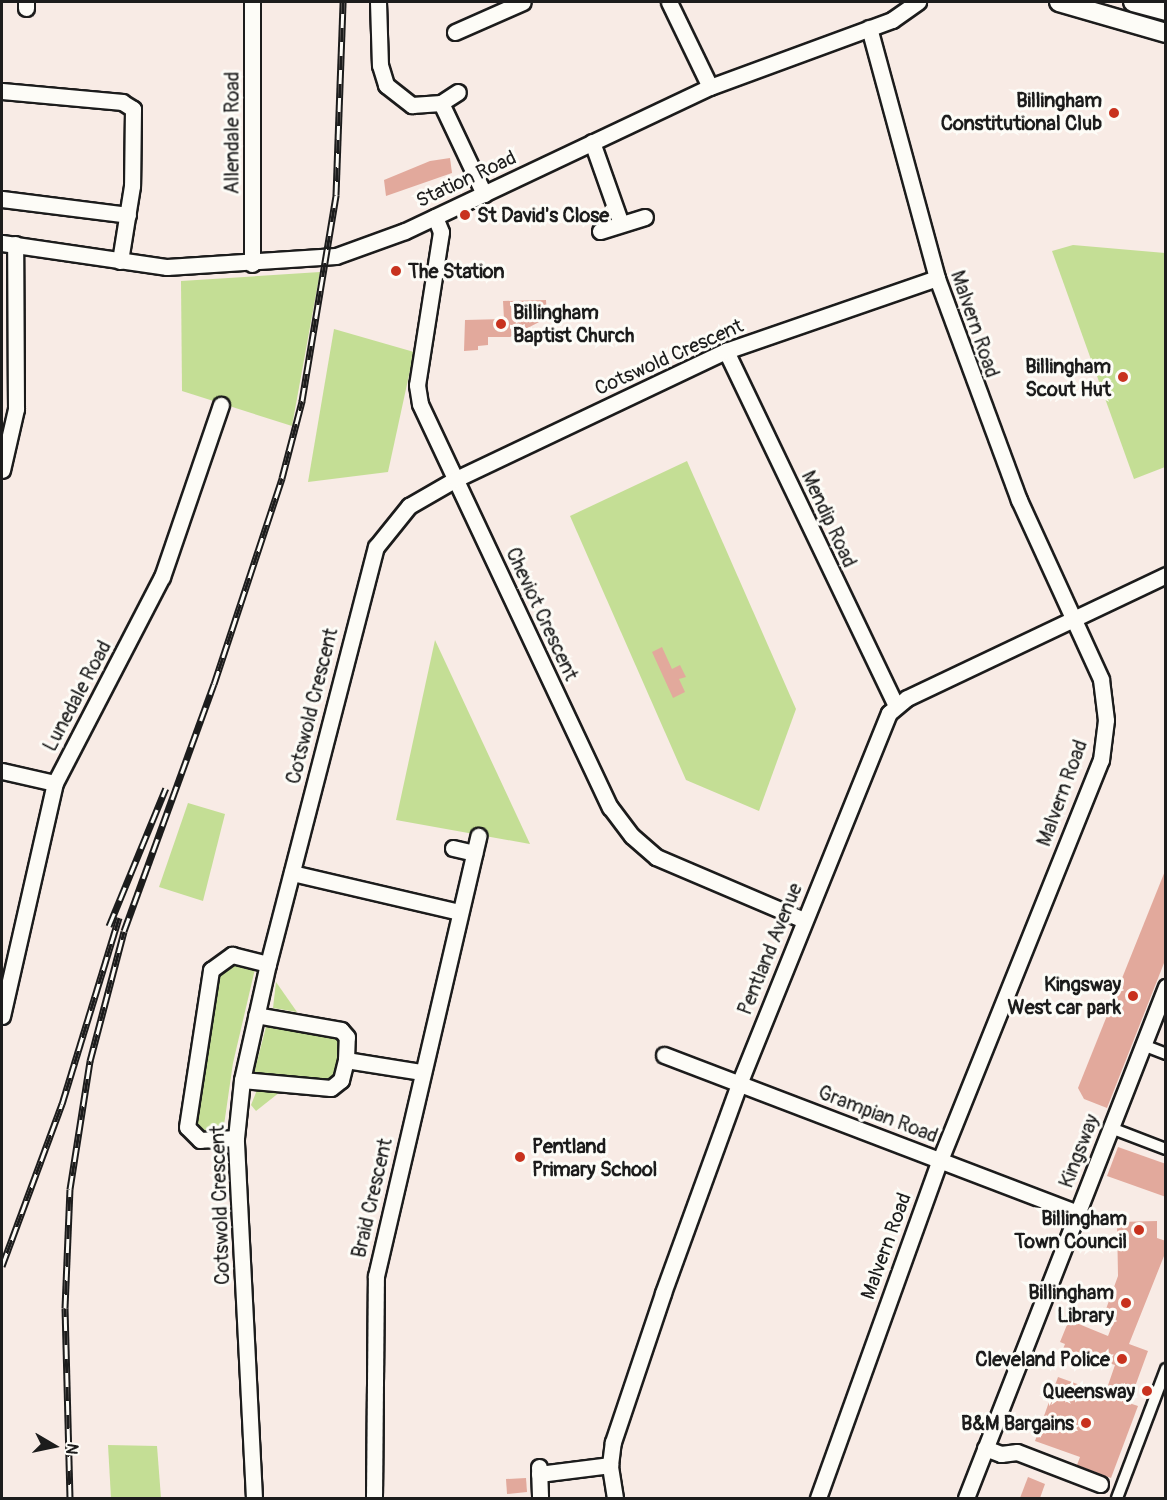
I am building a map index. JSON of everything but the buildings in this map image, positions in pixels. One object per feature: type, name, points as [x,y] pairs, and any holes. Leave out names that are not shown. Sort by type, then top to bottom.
[{"type":"street","name":"Allendale Road","points":[[252,2],[252,264]]},
{"type":"street","points":[[378,2],[380,65],[386,85],[412,105],[441,103],[458,92]]},
{"type":"street","points":[[455,32],[501,7],[523,2]]},
{"type":"street","points":[[669,2],[710,87]]},
{"type":"street","name":"Station Road","points":[[8,243],[167,267],[252,264],[336,256],[435,217],[710,87],[901,16],[918,2]]},
{"type":"street","points":[[1059,2],[1166,33]]},
{"type":"street","points":[[1133,2],[1166,11]]},
{"type":"street","name":"Malvern Road","points":[[818,1498],[940,1160],[1101,760],[1105,694],[1019,500],[936,278],[869,28]]},
{"type":"street","points":[[2,91],[129,104],[135,115],[128,215],[120,261]]},
{"type":"street","points":[[441,103],[484,194]]},
{"type":"street","points":[[592,142],[621,224]]},
{"type":"street","points":[[2,199],[128,215]]},
{"type":"street","name":"Cheviot Crescent","points":[[435,217],[441,232],[417,385],[420,405],[618,820],[656,857],[804,920]]},
{"type":"street","points":[[600,231],[645,217]]},
{"type":"street","points":[[2,470],[16,409],[8,243]]},
{"type":"street","name":"Cotswold Crescent","points":[[254,1498],[236,1138],[242,1080],[268,964],[376,547],[409,506],[456,478],[726,351],[936,278]]},
{"type":"street","name":"Mendip Road","points":[[726,351],[895,704]]},
{"type":"street","name":"Lunedale Road","points":[[2,1016],[55,783],[162,577],[221,405]]},
{"type":"street","points":[[895,704],[1166,575]]},
{"type":"street","name":"Pentland Avenue","points":[[615,1498],[610,1465],[620,1418],[739,1084],[804,920],[895,704]]},
{"type":"street","points":[[2,771],[55,783]]},
{"type":"street","name":"Braid Crescent","points":[[374,1498],[376,1276],[478,836]]},
{"type":"street","points":[[453,848],[474,853]]},
{"type":"street","points":[[292,873],[459,912]]},
{"type":"street","points":[[236,1138],[200,1140],[187,1127],[211,970],[232,955],[268,964]]},
{"type":"street","name":"Kingsway","points":[[966,1498],[1166,987]]},
{"type":"street","points":[[242,1080],[331,1088],[341,1080],[346,1059],[347,1037],[341,1030],[256,1015]]},
{"type":"street","points":[[1143,1045],[1166,1054]]},
{"type":"street","name":"Grampian Road","points":[[664,1055],[1078,1213]]},
{"type":"street","points":[[346,1059],[422,1072]]},
{"type":"street","points":[[1111,1128],[1166,1149]]},
{"type":"street","points":[[985,1448],[1001,1454],[1017,1452],[1100,1484],[1117,1498],[1166,1369]]},
{"type":"street","points":[[540,1498],[539,1471],[610,1465]]},
{"type":"green space","points":[[1073,245],[1165,253],[1165,467],[1134,479],[1052,251]]},
{"type":"green space","points":[[320,272],[292,426],[182,391],[181,281]]},
{"type":"green space","points":[[334,329],[414,352],[388,472],[308,482]]},
{"type":"green space","points":[[687,461],[796,709],[759,811],[686,780],[570,516]]},
{"type":"green space","points":[[435,640],[530,844],[396,820]]},
{"type":"green space","points":[[188,803],[225,814],[203,901],[159,887]]},
{"type":"green space","points":[[235,960],[255,969],[233,1063],[223,1132],[205,1133],[194,1121],[216,969]]},
{"type":"green space","points":[[276,982],[297,1012],[273,1008]]},
{"type":"green space","points":[[267,1023],[335,1032],[342,1043],[336,1077],[329,1082],[259,1077],[254,1073]]},
{"type":"green space","points":[[257,1090],[280,1092],[256,1111],[251,1105]]},
{"type":"green space","points":[[108,1445],[157,1446],[161,1498],[111,1498]]},
{"type":"railway","points":[[70,1498],[65,1308],[70,1189],[90,1061],[124,931],[214,684],[282,478],[302,401],[336,195],[343,2]]},
{"type":"railway","points":[[109,926],[166,788]]},
{"type":"railway","points":[[2,1266],[62,1104],[119,918]]},
{"type":"place","name":"Billingham Constitutional Club","points":[[1114,113]]},
{"type":"place","name":"St David's Close","points":[[465,215]]},
{"type":"place","name":"The Station","points":[[396,271]]},
{"type":"place","name":"Billingham Baptist Church","points":[[501,324]]},
{"type":"place","name":"Billingham Scout Hut","points":[[1123,377]]},
{"type":"place","name":"Kingsway West car park","points":[[1133,996]]},
{"type":"place","name":"Pentland Primary School","points":[[520,1157]]},
{"type":"place","name":"Billingham Town Council","points":[[1139,1230]]},
{"type":"place","name":"Billingham Library","points":[[1126,1303]]},
{"type":"place","name":"Cleveland Police","points":[[1122,1359]]},
{"type":"place","name":"Queensway","points":[[1147,1391]]},
{"type":"place","name":"B&M Bargains","points":[[1086,1423]]}]
